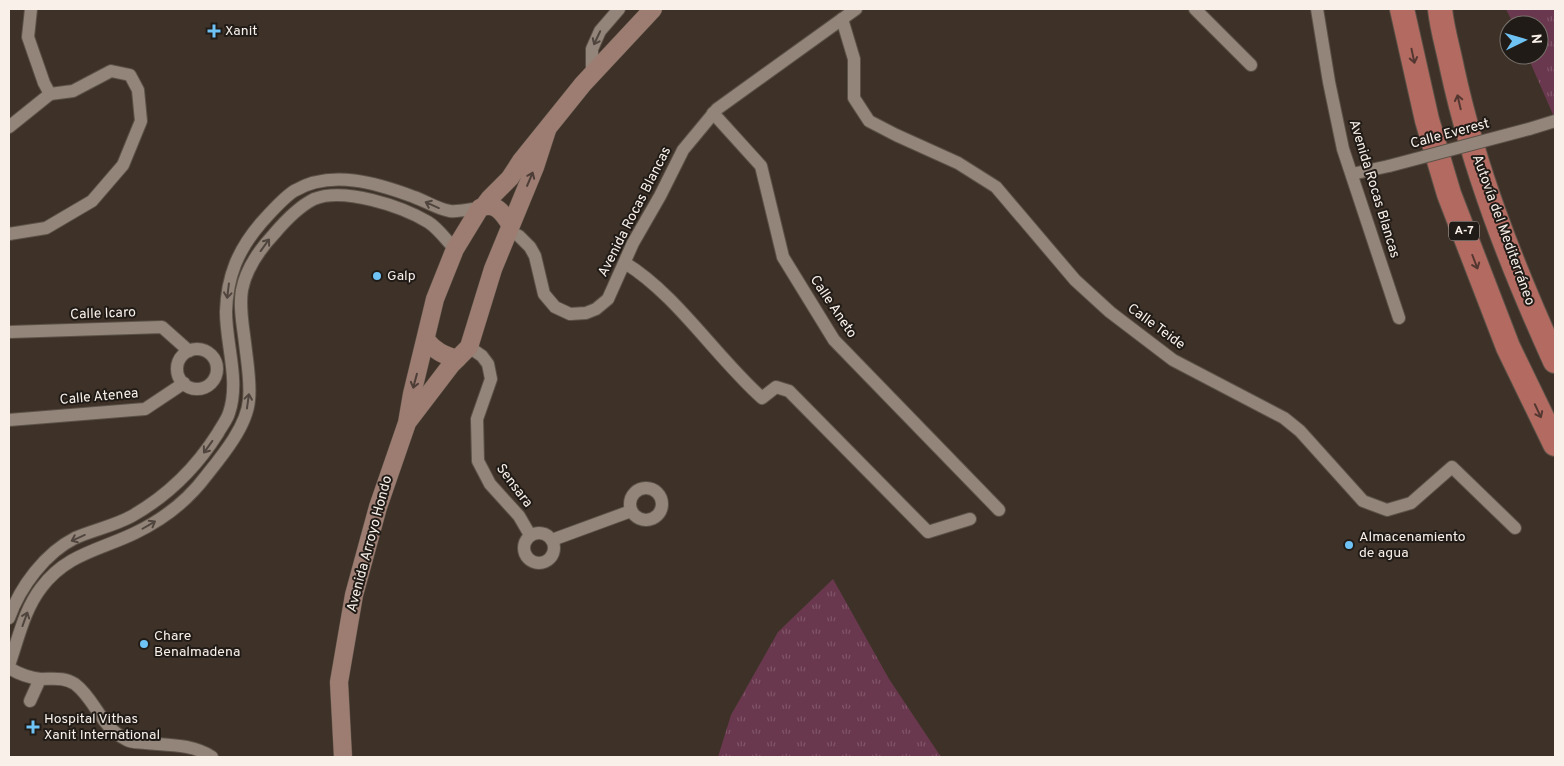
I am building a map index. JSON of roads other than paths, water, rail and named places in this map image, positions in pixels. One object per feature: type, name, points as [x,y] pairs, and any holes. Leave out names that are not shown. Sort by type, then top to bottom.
[{"type":"highway","name":"A-7","points":[[1402,9],[1427,120],[1449,194],[1508,347],[1555,444]]},
{"type":"highway","name":"Autovía del Mediterráneo","points":[[1440,9],[1461,108],[1488,198],[1528,303],[1555,360]]},
{"type":"main road","points":[[482,207],[510,178],[521,161],[592,74],[653,9]]},
{"type":"main road","points":[[426,340],[434,350],[445,355],[463,353],[493,269],[535,167],[547,130]]},
{"type":"main road","points":[[482,207],[493,206],[502,212],[510,228]]},
{"type":"main road","name":"Avenida Arroyo Hondo","points":[[344,757],[339,682],[354,595],[378,507],[407,423],[430,317],[455,249],[471,220],[482,207]]},
{"type":"main road","name":"Avenida Arroyo Hondo","points":[[407,423],[463,353]]},
{"type":"street","points":[[31,9],[28,37],[44,83],[50,94]]},
{"type":"street","points":[[592,74],[592,49],[600,31],[619,9]]},
{"type":"street","name":"Avenida Rocas Blancas","points":[[510,228],[530,248],[535,256],[544,294],[555,307],[570,314],[586,313],[596,309],[608,299],[634,243],[683,150],[717,109],[856,9]]},
{"type":"street","points":[[1195,9],[1251,65]]},
{"type":"street","name":"Avenida Rocas Blancas","points":[[1317,9],[1329,82],[1343,149],[1399,318]]},
{"type":"street","name":"Calle Teide","points":[[842,19],[854,59],[854,98],[869,121],[958,163],[996,187],[1076,280],[1110,312],[1172,360],[1284,418],[1300,431],[1363,500],[1387,510],[1411,503],[1452,467],[1515,528]]},
{"type":"street","points":[[9,127],[50,94],[73,90],[111,71],[130,75],[138,90],[141,120],[123,165],[92,201],[46,228],[9,234]]},
{"type":"street","name":"Calle Aneto","points":[[714,113],[761,166],[783,257],[834,340],[999,510]]},
{"type":"street","name":"Calle Everest","points":[[1352,174],[1389,166],[1555,121]]},
{"type":"street","points":[[9,618],[27,580],[48,557],[74,539],[129,518],[172,489],[193,467],[228,415],[233,399],[233,387],[226,313],[228,287],[235,260],[253,233],[272,211],[293,192],[311,183],[357,180],[380,185],[446,210],[482,207]]},
{"type":"street","points":[[212,757],[206,752],[186,746],[128,741],[106,726],[84,692],[73,683],[61,678],[40,679],[21,674],[9,667],[28,612],[41,588],[59,569],[81,554],[136,533],[160,519],[182,502],[205,478],[229,445],[243,421],[249,402],[248,374],[241,313],[242,289],[251,266],[265,244],[294,213],[316,199],[357,196],[379,202],[429,222],[455,249]]},
{"type":"street","points":[[625,263],[638,271],[672,303],[762,398],[776,387],[789,391],[928,532],[970,519]]},
{"type":"street","name":"Calle Icaro","points":[[9,332],[162,327],[189,351]]},
{"type":"street","points":[[213,357],[229,347]]},
{"type":"street","points":[[202,350],[213,357],[217,371],[211,383],[199,389],[192,388],[180,378],[178,367],[180,360],[189,351],[202,350]]},
{"type":"street","name":"Sensara","points":[[463,353],[482,356],[488,364],[491,379],[476,419],[478,460],[490,484],[519,516],[530,535]]},
{"type":"street","points":[[215,378],[233,387]]},
{"type":"street","name":"Calle Atenea","points":[[9,420],[145,409],[184,383]]},
{"type":"street","points":[[552,540],[632,511]]},
{"type":"street","points":[[539,532],[544,533],[552,540],[554,549],[550,558],[541,563],[536,563],[527,558],[523,549],[526,539],[530,535],[539,532]]},
{"type":"street","points":[[30,701],[40,679]]},
{"type":"place","name":"Xanit","points":[[214,31]]},
{"type":"place","name":"Galp","points":[[377,276]]},
{"type":"place","name":"Almacenamiento de agua","points":[[1349,545]]},
{"type":"place","name":"Chare Benalmadena","points":[[144,644]]},
{"type":"place","name":"Hospital Vithas Xanit International","points":[[33,727]]}]
